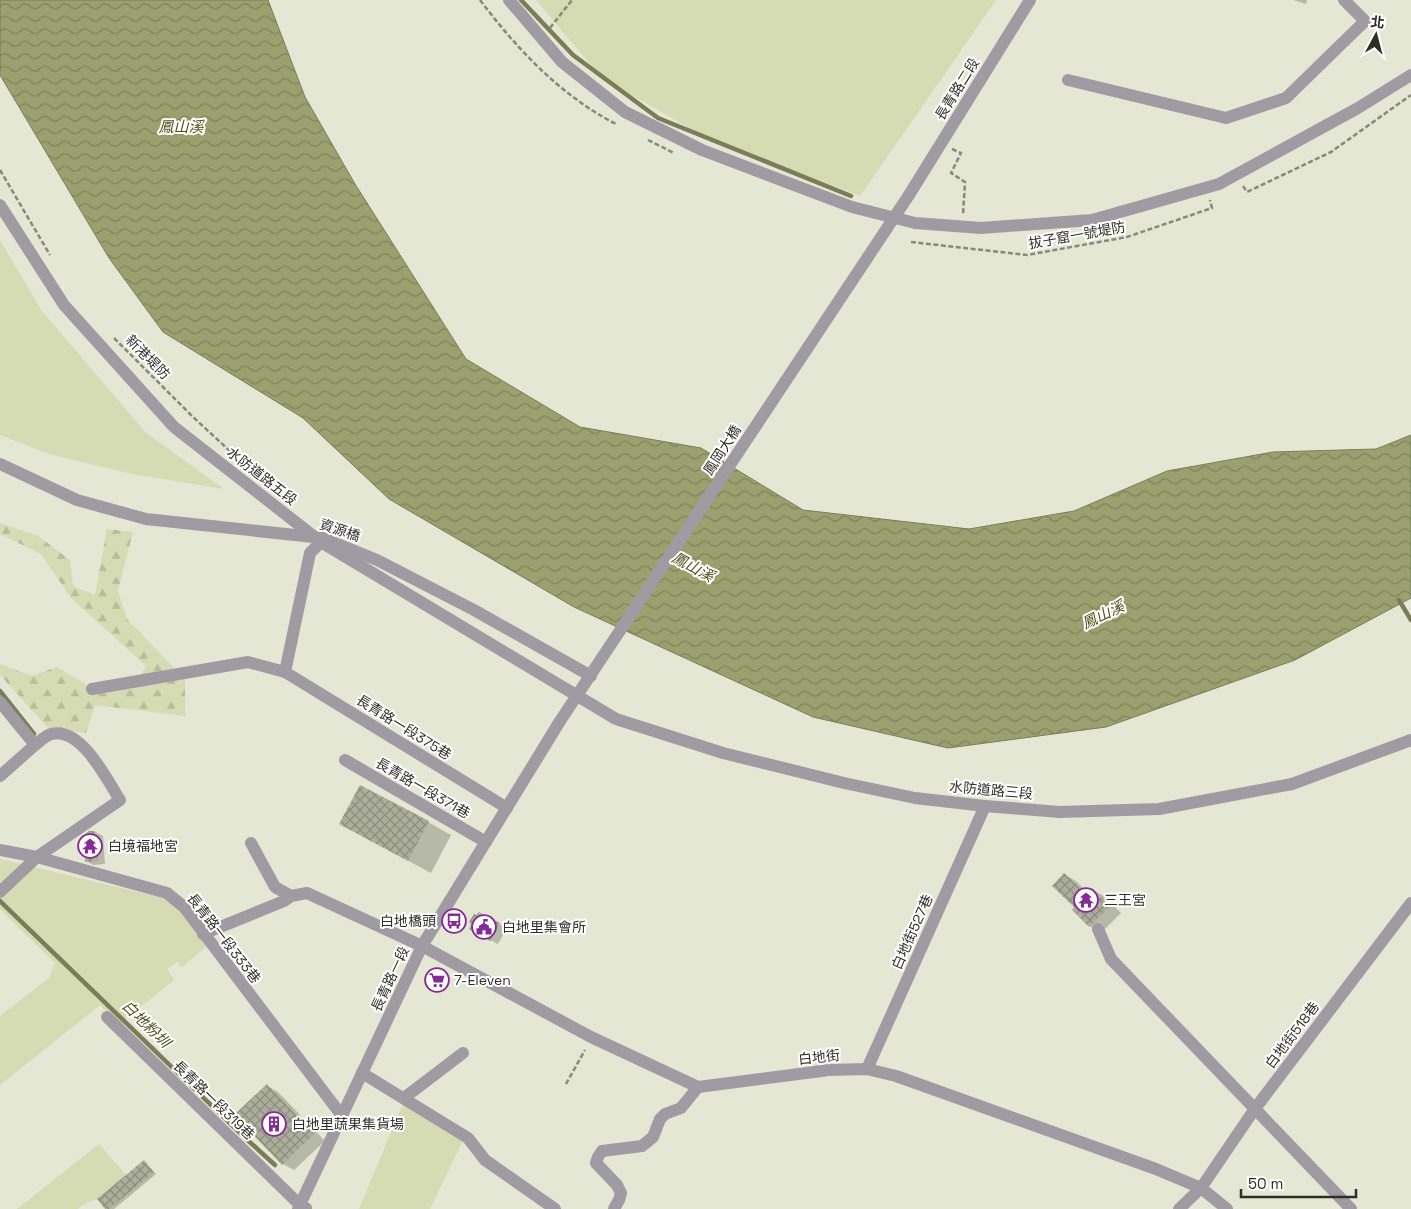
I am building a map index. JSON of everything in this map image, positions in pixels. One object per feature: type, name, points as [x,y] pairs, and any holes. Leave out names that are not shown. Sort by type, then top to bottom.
[{"type":"street","points":[[509,0],[562,62],[625,112],[702,150],[852,207],[915,223],[981,228],[1092,220],[1219,184],[1358,108],[1411,75]]},
{"type":"street","name":"長青路二段","points":[[908,195],[1030,0]]},
{"type":"street","points":[[1068,80],[1226,118],[1286,98],[1365,22],[1344,0]]},
{"type":"street","name":"鳳岡大橋","points":[[560,721],[908,195]]},
{"type":"street","name":"水防道路五段","points":[[0,205],[64,305],[174,426],[321,542],[574,695]]},
{"type":"street","name":"資源橋","points":[[0,464],[77,500],[146,519],[323,538],[377,560],[474,610],[590,676]]},
{"type":"street","points":[[285,672],[310,553],[321,542]]},
{"type":"street","name":"長青路一段375巷","points":[[92,689],[248,662],[285,672],[507,808]]},
{"type":"street","name":"水防道路三段","points":[[574,695],[616,719],[723,753],[853,785],[916,798],[1060,812],[1159,809],[1292,784],[1411,740]]},
{"type":"street","points":[[0,702],[35,745]]},
{"type":"street","name":"長青路一段","points":[[302,1208],[342,1116],[422,946],[560,721]]},
{"type":"street","points":[[0,776],[50,734],[63,734],[85,747],[120,800],[37,857],[0,892]]},
{"type":"street","name":"長青路一段371巷","points":[[345,760],[486,842]]},
{"type":"street","name":"白地街527巷","points":[[867,1069],[985,806]]},
{"type":"street","points":[[203,934],[284,902],[291,896],[275,887],[251,844]]},
{"type":"street","name":"長青路一段333巷","points":[[0,850],[37,857],[167,893],[184,907],[342,1116]]},
{"type":"street","name":"白地街","points":[[291,896],[308,893],[422,946],[591,1037],[698,1087],[726,1085],[829,1070],[867,1069],[896,1076],[1156,1169],[1201,1188],[1226,1209]]},
{"type":"street","name":"白地街518巷","points":[[1179,1209],[1201,1188],[1254,1110],[1411,903]]},
{"type":"street","points":[[1098,929],[1111,959],[1351,1209]]},
{"type":"street","name":"長青路一段319巷","points":[[107,1017],[302,1208]]},
{"type":"street","points":[[404,1098],[463,1053]]},
{"type":"street","points":[[362,1073],[468,1138],[486,1160],[555,1209]]},
{"type":"street","points":[[614,1209],[621,1192],[617,1185],[596,1163],[602,1151],[642,1146],[652,1137],[660,1119],[665,1114],[681,1108],[698,1087]]},
{"type":"path","points":[[554,24],[572,0]]},
{"type":"path","points":[[1246,192],[1331,152],[1411,95]]},
{"type":"path","points":[[941,143],[961,153],[951,173],[965,182],[962,226]]},
{"type":"path","points":[[0,170],[53,260]]},
{"type":"path","name":"拔子窟一號堤防","points":[[911,242],[1027,255],[1127,237],[1212,208]]},
{"type":"path","name":"新港堤防","points":[[111,334],[192,416],[234,454]]},
{"type":"path","points":[[566,1084],[591,1037]]},
{"type":"green space","points":[[536,0],[996,0],[860,196],[705,137],[602,78]]},
{"type":"green space","points":[[0,240],[41,310],[145,432],[224,489],[132,474],[49,454],[0,435]]},
{"type":"green space","points":[[0,523],[38,536],[70,560],[73,586],[95,595],[107,529],[133,532],[118,591],[127,619],[185,679],[185,716],[95,705],[86,733],[48,728],[0,675],[0,664],[32,676],[57,667],[87,685],[138,680],[146,666],[71,598],[41,554],[0,534]]},
{"type":"green space","points":[[0,859],[175,901],[211,943],[182,967],[177,962],[167,969],[174,980],[119,1024],[100,1005],[0,1085],[0,1016],[49,978],[55,963],[0,909]]},
{"type":"green space","points":[[405,1099],[465,1136],[430,1209],[359,1209]]},
{"type":"green space","points":[[99,1144],[126,1175],[97,1199],[82,1205],[78,1209],[17,1209]]},
{"type":"water","name":"鳳山溪","points":[[0,0],[268,0],[305,97],[355,184],[466,359],[580,427],[701,448],[803,510],[969,529],[1074,511],[1167,471],[1273,452],[1376,449],[1411,435],[1411,598],[1295,660],[1106,727],[948,748],[813,717],[574,607],[389,499],[303,418],[163,332],[109,258],[0,75]]},
{"type":"building","points":[[360,785],[429,821],[408,861],[339,824]]},
{"type":"building","name":"白境福地宮","points":[[89,831],[95,831],[98,861],[85,862],[83,836]]},
{"type":"building","name":"三王宮","points":[[1064,873],[1086,894],[1092,888],[1110,906],[1089,927],[1072,910],[1074,907],[1052,886]]},
{"type":"building","name":"白地里集會所","points":[[479,912],[500,923],[490,941],[469,929],[471,925],[469,922],[474,914],[476,915]]},
{"type":"building","name":"白地里蔬果集貨場","points":[[267,1084],[314,1134],[282,1165],[234,1115]]},
{"type":"building","points":[[144,1160],[154,1172],[109,1209],[105,1209],[97,1199]]},
{"type":"waterway","points":[[521,0],[573,55],[658,118],[851,196]]},
{"type":"waterway","points":[[1399,600],[1411,620]]},
{"type":"waterway","name":"白地粉圳","points":[[0,691],[34,734]]},
{"type":"waterway","name":"白地粉圳","points":[[0,901],[275,1165]]},
{"type":"place","name":"白境福地宮","points":[[90,846]]},
{"type":"place","name":"三王宮","points":[[1086,900]]},
{"type":"place","name":"白地橋頭","points":[[454,921]]},
{"type":"place","name":"白地里集會所","points":[[484,927]]},
{"type":"place","name":"7-Eleven","points":[[437,980]]},
{"type":"place","name":"白地里蔬果集貨場","points":[[274,1124]]}]
